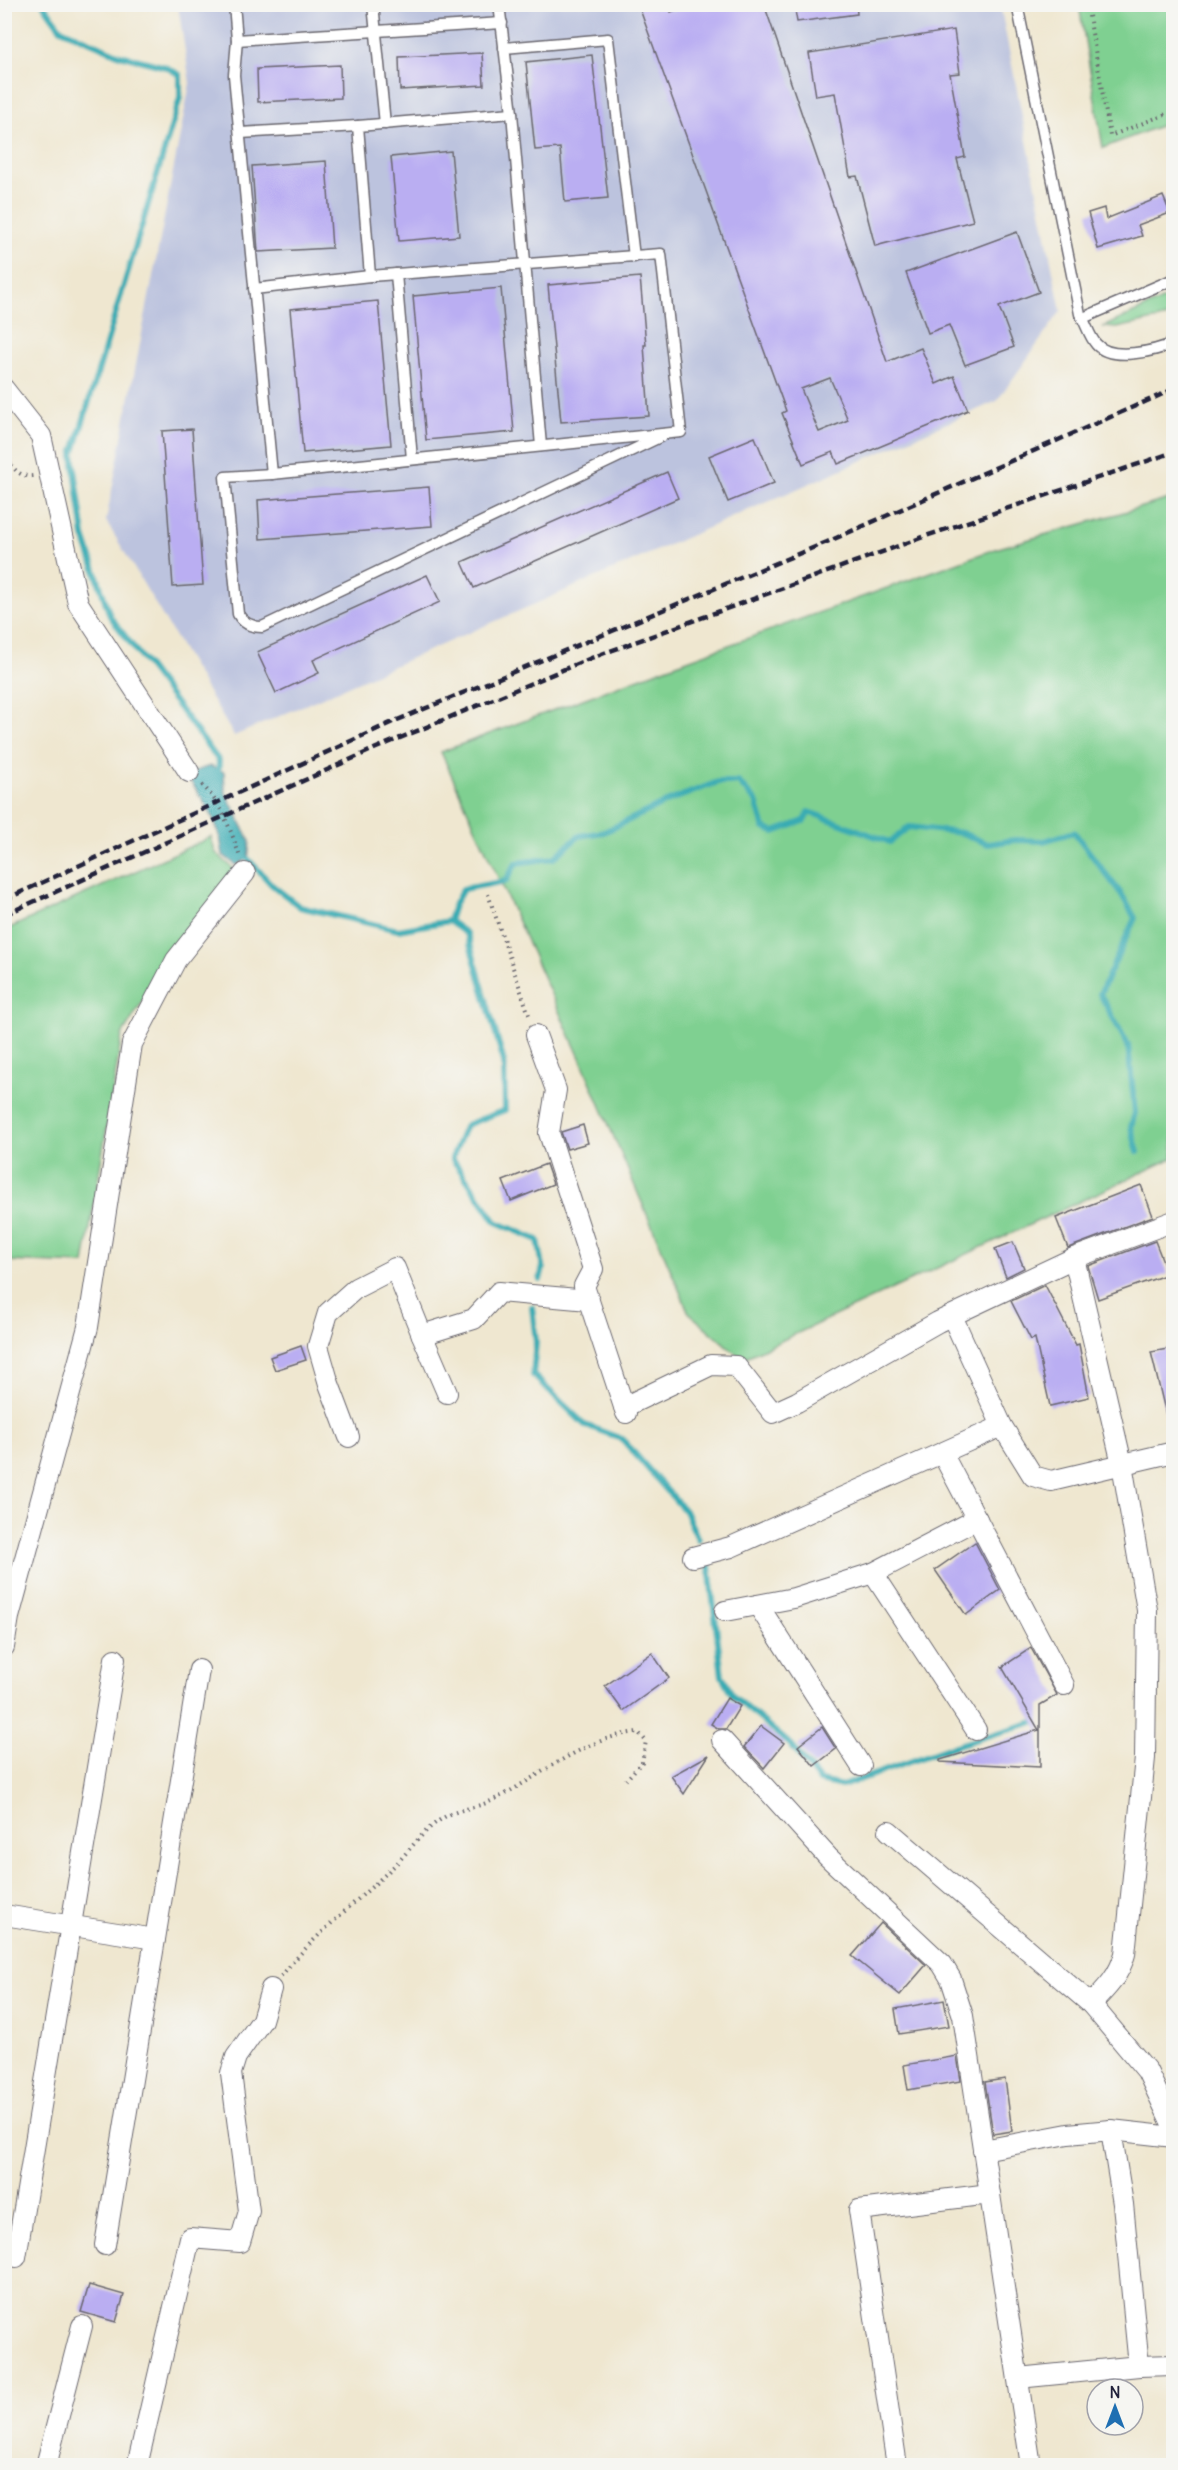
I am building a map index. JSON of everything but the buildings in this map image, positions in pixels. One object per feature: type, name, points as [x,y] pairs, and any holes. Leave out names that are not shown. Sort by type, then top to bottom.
[{"type":"street","points":[[4,389],[41,436],[78,603],[189,772]]},
{"type":"street","points":[[4,1647],[9,1617],[88,1327],[132,1044],[176,960],[245,873]]},
{"type":"street","points":[[536,1035],[556,1090],[549,1133],[593,1269],[584,1286],[625,1410],[711,1365],[736,1366],[773,1413],[952,1316],[1074,1258],[1173,1221]]},
{"type":"street","points":[[1074,1258],[1122,1464],[1147,1610],[1145,1758],[1125,1954],[1112,1983],[1091,2004]]},
{"type":"street","points":[[349,1437],[329,1384],[318,1346],[328,1313],[356,1288],[395,1268],[447,1393]]},
{"type":"street","points":[[422,1335],[474,1319],[499,1292],[589,1300]]},
{"type":"street","points":[[952,1316],[1002,1426],[1030,1473],[1038,1479],[1051,1481],[1173,1452]]},
{"type":"street","points":[[693,1557],[732,1547],[1002,1426]]},
{"type":"street","points":[[942,1453],[1064,1684]]},
{"type":"street","points":[[725,1611],[794,1598],[873,1574],[977,1519]]},
{"type":"street","points":[[873,1574],[976,1730]]},
{"type":"street","points":[[758,1605],[861,1766]]},
{"type":"street","points":[[16,2257],[115,1659]]},
{"type":"street","points":[[105,2245],[199,1670]]},
{"type":"street","points":[[722,1740],[828,1857],[942,1964],[951,1979],[963,2016],[1031,2466]]},
{"type":"street","points":[[889,1831],[1091,2004],[1147,2071],[1173,2128]]},
{"type":"street","points":[[4,1915],[155,1939]]},
{"type":"street","points":[[137,2466],[190,2238],[240,2242],[249,2211],[231,2073],[236,2057],[262,2020],[271,1989]]},
{"type":"street","points":[[983,2150],[1068,2134],[1111,2130],[1173,2137]]},
{"type":"street","points":[[1111,2130],[1123,2204],[1139,2366]]},
{"type":"street","points":[[897,2466],[859,2210],[990,2194]]},
{"type":"street","points":[[46,2466],[82,2326]]},
{"type":"street","points":[[1018,2378],[1139,2366],[1173,2365]]},
{"type":"lane","points":[[234,4],[237,40],[234,75],[272,474]]},
{"type":"lane","points":[[373,4],[385,124]]},
{"type":"lane","points":[[500,4],[512,113],[523,265],[541,446]]},
{"type":"lane","points":[[1017,4],[1083,318],[1096,345],[1113,353],[1157,351],[1173,343]]},
{"type":"lane","points":[[237,40],[502,23]]},
{"type":"lane","points":[[504,48],[608,39],[634,257]]},
{"type":"lane","points":[[240,133],[512,113]]},
{"type":"lane","points":[[358,126],[370,276]]},
{"type":"lane","points":[[254,288],[370,276],[660,254],[681,432],[670,433],[412,459],[272,474],[225,477],[238,614],[244,621],[256,627],[262,627],[670,433]]},
{"type":"lane","points":[[396,274],[412,459]]},
{"type":"lane","points":[[1083,318],[1173,279]]},
{"type":"path","points":[[1088,6],[1110,136],[1173,111]]},
{"type":"path","points":[[4,455],[13,469],[27,477],[49,474]]},
{"type":"path","points":[[189,772],[214,796],[233,838],[245,873]]},
{"type":"path","points":[[488,894],[536,1035]]},
{"type":"path","points":[[271,1989],[297,1956],[397,1863],[422,1834],[445,1816],[490,1801],[586,1748],[622,1733],[638,1732],[646,1741],[642,1762],[626,1780]]},
{"type":"shaded area","points":[[178,5],[1000,5],[1061,311],[997,401],[234,736],[106,521],[190,83]]},
{"type":"green space","points":[[1079,5],[1173,5],[1173,121],[1103,148]]},
{"type":"green space","points":[[1173,295],[1173,316],[1117,328],[1103,327]]},
{"type":"green space","points":[[1173,498],[1173,1158],[742,1359],[689,1313],[581,1060],[441,752],[995,549]]},
{"type":"green space","points":[[211,837],[215,852],[235,870],[173,952],[122,1035],[84,1264],[5,1261],[5,930]]},
{"type":"water","points":[[210,766],[224,772],[225,791],[250,841],[248,859],[236,865],[223,855],[216,825],[191,782],[192,772]]},
{"type":"waterway","points":[[43,4],[61,29],[120,55],[166,67],[180,75],[180,98],[73,455],[84,536],[110,616],[219,761],[218,774]]},
{"type":"waterway","points":[[449,921],[454,905],[463,889],[506,881],[516,863],[554,858],[579,836],[604,832],[671,800],[718,782],[738,782],[756,801],[764,828],[774,832],[804,821],[809,812],[890,842],[909,827],[962,833],[988,844],[1015,840],[1044,841],[1074,832],[1122,895],[1135,918],[1100,994],[1128,1045],[1135,1113],[1131,1127],[1138,1152]]},
{"type":"waterway","points":[[248,859],[272,885],[300,907],[398,930],[449,921],[467,934],[504,1062],[505,1110],[466,1125],[452,1158],[496,1222],[538,1240],[543,1267],[540,1280]]},
{"type":"waterway","points":[[532,1307],[536,1342],[533,1375],[585,1425],[622,1439],[685,1511],[698,1539]]},
{"type":"waterway","points":[[709,1566],[722,1676],[733,1696],[790,1744],[820,1781],[842,1786],[951,1747],[1034,1722]]},
{"type":"railway","points":[[4,900],[395,721],[827,542],[1174,389]]},
{"type":"railway","points":[[4,915],[374,749],[591,658],[926,536],[1174,452]]}]
